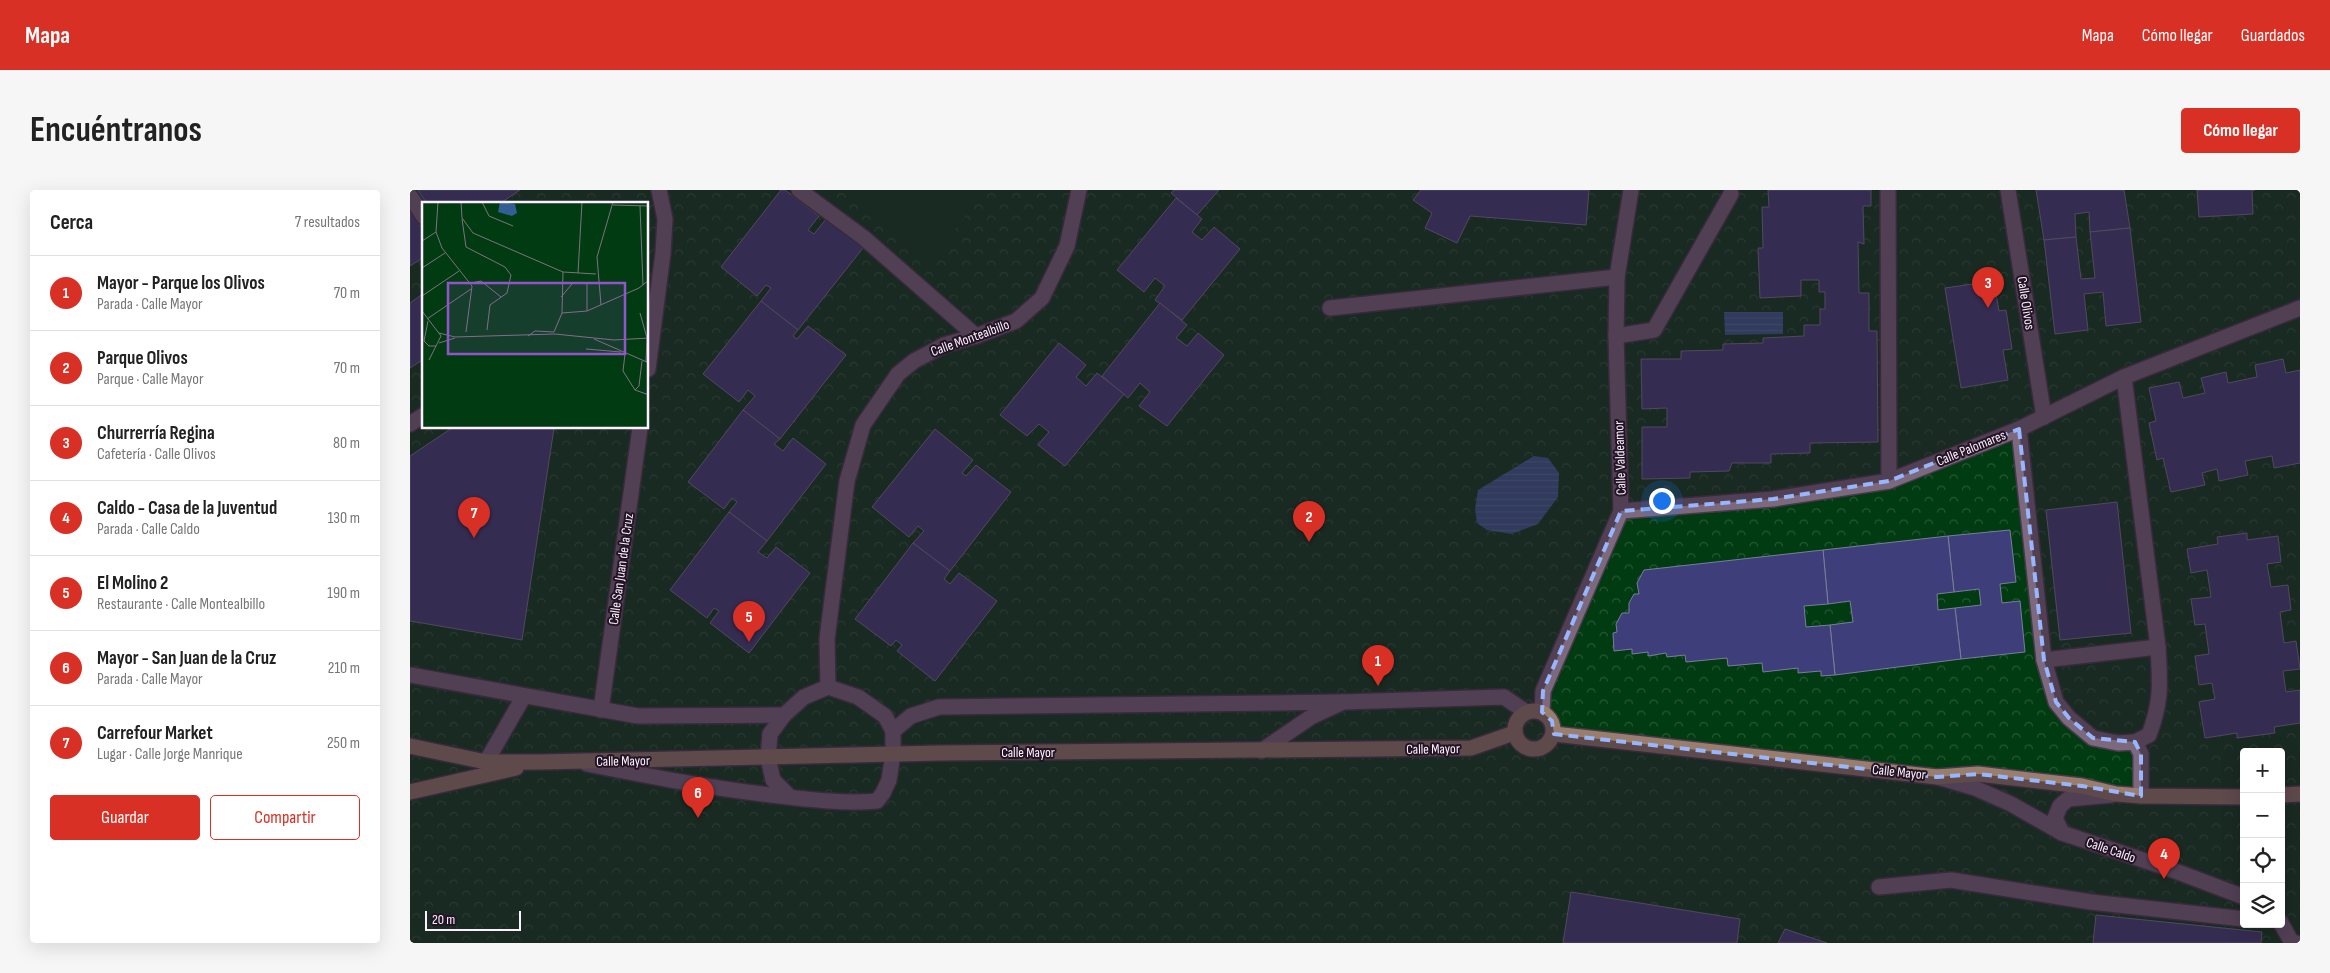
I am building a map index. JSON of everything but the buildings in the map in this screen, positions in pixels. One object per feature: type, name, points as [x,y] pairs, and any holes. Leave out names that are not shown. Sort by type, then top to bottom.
[{"type":"street","points":[[649,362],[663,253],[665,219],[659,190]]},
{"type":"street","points":[[799,190],[864,238],[976,336]]},
{"type":"street","name":"Calle Montealbillo","points":[[828,687],[827,639],[847,481],[863,425],[898,374],[914,360],[944,345],[976,336],[1016,321],[1042,298],[1067,246],[1079,190]]},
{"type":"street","name":"Calle Valdeamor","points":[[1542,712],[1543,691],[1621,511],[1616,277],[1631,190]]},
{"type":"street","points":[[1888,190],[1889,481]]},
{"type":"street","name":"Calle Olivos","points":[[2008,190],[2044,417]]},
{"type":"street","points":[[1616,336],[1654,330],[1730,194]]},
{"type":"street","points":[[410,196],[422,214]]},
{"type":"street","points":[[649,263],[663,253]]},
{"type":"street","points":[[1330,308],[1616,277]]},
{"type":"street","name":"Calle Palomares","points":[[1621,511],[1773,499],[1889,481],[2019,429],[2124,377],[2300,308]]},
{"type":"street","points":[[2019,429],[2044,660],[2056,702],[2069,718],[2093,738],[2118,743],[2135,742],[2149,735],[2156,716],[2161,690],[2158,647],[2124,377]]},
{"type":"street","points":[[410,424],[422,416]]},
{"type":"street","name":"Calle San Juan de la Cruz","points":[[601,710],[640,429]]},
{"type":"street","points":[[2044,660],[2158,647]]},
{"type":"street","points":[[410,675],[638,716],[784,715]]},
{"type":"street","points":[[578,762],[702,787],[790,797],[851,803],[877,801],[889,780],[893,754],[893,731],[885,716],[858,697],[828,687],[804,697],[784,715],[770,734],[768,758],[773,780],[790,797]]},
{"type":"street","points":[[486,762],[524,696]]},
{"type":"street","points":[[893,731],[911,716],[939,707],[1343,702],[1504,697],[1526,712],[1542,712],[1552,721],[1554,734],[1546,746],[1534,750],[1521,746],[1514,733],[1516,721],[1526,712]]},
{"type":"street","points":[[1261,751],[1311,717],[1343,702]]},
{"type":"street","name":"Calle Mayor","points":[[410,746],[486,762],[578,762],[893,754],[1471,748],[1514,733]]},
{"type":"street","name":"Calle Mayor","points":[[1554,734],[1937,776],[1978,774],[2082,786],[2116,794],[2240,797]]},
{"type":"street","points":[[2135,742],[2141,754],[2141,796]]},
{"type":"street","name":"Calle Mayor","points":[[410,792],[539,762]]},
{"type":"street","name":"Calle Caldo","points":[[1937,776],[1975,788],[2011,804],[2062,833],[2240,896]]},
{"type":"street","points":[[2062,833],[2055,818],[2060,806],[2068,799],[2116,794]]},
{"type":"street","points":[[2285,796],[2300,794]]},
{"type":"street","points":[[1879,886],[1951,880],[2091,902],[2240,919]]},
{"type":"street","points":[[2284,928],[2292,942]]},
{"type":"highlighted area","points":[[2019,429],[2044,660],[2056,702],[2069,718],[2093,738],[2135,742],[2141,754],[2141,796],[2082,786],[1978,774],[1937,777],[1554,734],[1552,721],[1542,712],[1543,691],[1621,511],[1773,499],[1889,481]]},
{"type":"green space","points":[[410,190],[2300,190],[2300,943],[410,943]]},
{"type":"green space","points":[[844,190],[985,190],[930,262]]},
{"type":"water","points":[[1724,312],[1783,312],[1783,334],[1725,335]]},
{"type":"water","points":[[1534,456],[1548,458],[1559,473],[1558,497],[1538,524],[1511,534],[1487,530],[1477,523],[1475,509],[1478,490]]},
{"type":"place","name":"Churrerría Regina","points":[[1988,308]]},
{"type":"place","name":"Carrefour Market","points":[[474,538]]},
{"type":"place","name":"Parque Olivos","points":[[1309,542]]},
{"type":"place","name":"El Molino 2","points":[[749,642]]},
{"type":"place","name":"Mayor - Parque los Olivos","points":[[1378,686]]},
{"type":"place","name":"Mayor - San Juan de la Cruz","points":[[698,818]]},
{"type":"place","name":"Caldo - Casa de la Juventud","points":[[2164,879]]}]
